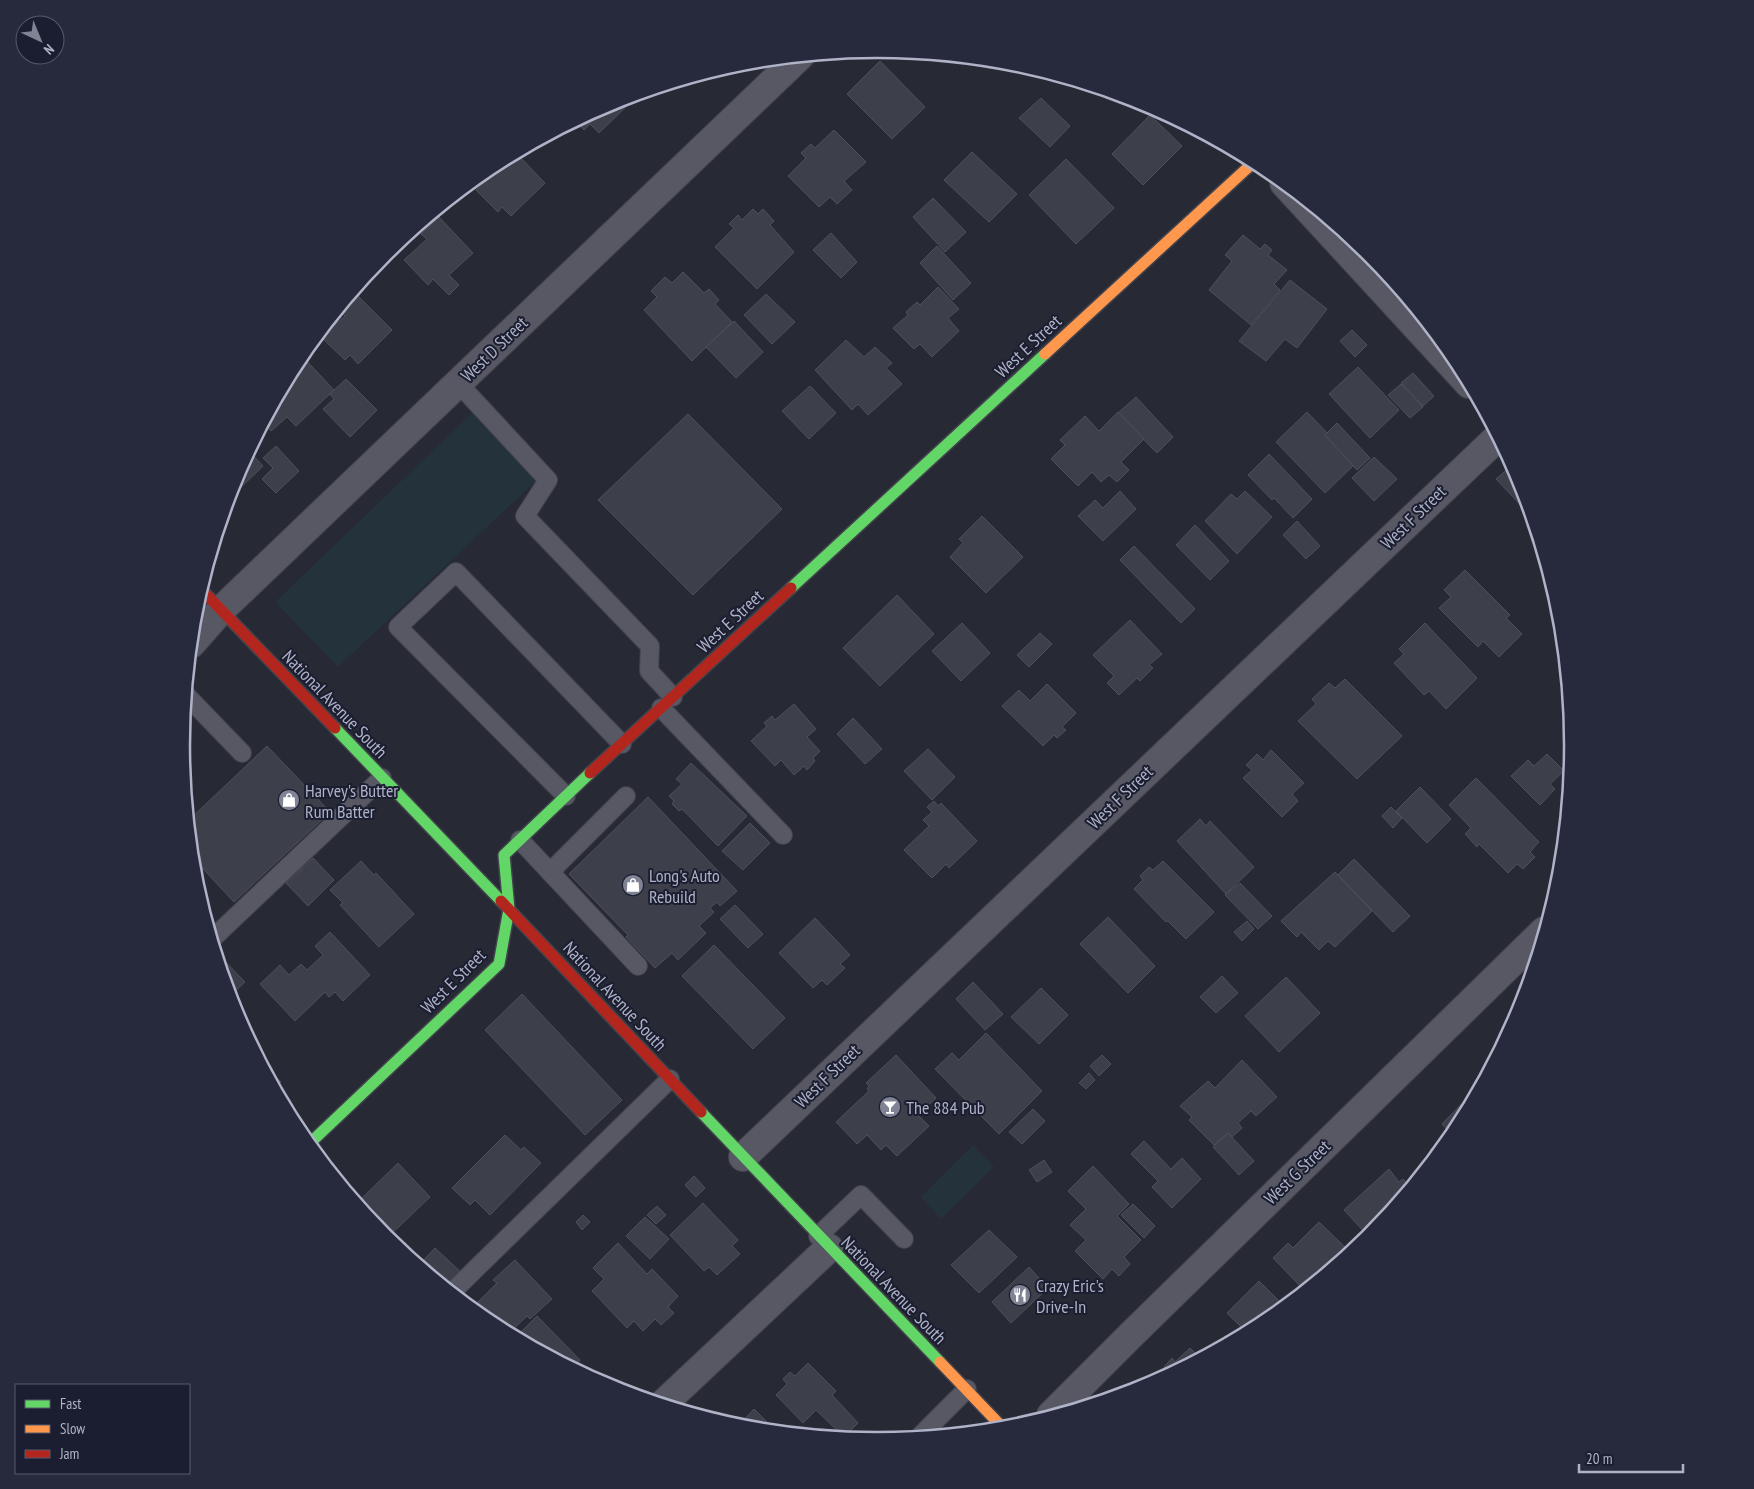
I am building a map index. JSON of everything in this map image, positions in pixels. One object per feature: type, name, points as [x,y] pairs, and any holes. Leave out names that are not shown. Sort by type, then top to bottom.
[{"type":"street","name":"West D Street","points":[[199,635],[221,610],[793,62]]},
{"type":"street","name":"West E Street","points":[[315,1139],[499,964],[509,909],[504,855],[1249,167]]},
{"type":"street","points":[[1311,212],[1443,355]]},
{"type":"street","name":"West F Street","points":[[743,1157],[1493,442]]},
{"type":"street","name":"National Avenue South","points":[[207,595],[509,909],[823,1242],[996,1421]]},
{"type":"street","name":"West G Street","points":[[1059,1407],[1536,938]]},
{"type":"street","points":[[669,1399],[823,1242]]},
{"type":"lane","points":[[458,383],[548,480],[525,516],[650,646],[649,671],[667,703],[784,835]]},
{"type":"lane","points":[[566,796],[398,627],[456,572],[622,744]]},
{"type":"lane","points":[[191,700],[242,752]]},
{"type":"lane","points":[[217,934],[382,778]]},
{"type":"lane","points":[[550,872],[626,796]]},
{"type":"lane","points":[[520,840],[638,966]]},
{"type":"lane","points":[[456,1288],[670,1079]]},
{"type":"lane","points":[[823,1242],[861,1195],[904,1239]]},
{"type":"lane","points":[[926,1430],[967,1389]]},
{"type":"shaded area","points":[[472,413],[537,480],[338,667],[275,602]]},
{"type":"shaded area","points":[[973,1145],[994,1167],[941,1219],[921,1197]]},
{"type":"building","points":[[880,61],[925,107],[892,139],[847,94]]},
{"type":"building","points":[[1041,98],[1070,126],[1050,147],[1019,118]]},
{"type":"building","points":[[628,105],[599,133],[590,124],[584,130],[580,125]]},
{"type":"building","points":[[1150,115],[1182,146],[1143,185],[1112,154]]},
{"type":"building","points":[[834,130],[866,162],[844,181],[852,190],[837,204],[830,197],[819,207],[788,176],[806,158],[801,153],[811,144],[815,148]]},
{"type":"building","points":[[972,152],[1017,194],[989,222],[944,180]]},
{"type":"building","points":[[521,158],[545,183],[511,216],[502,207],[498,212],[476,190],[495,173]]},
{"type":"building","points":[[1066,159],[1114,208],[1076,244],[1029,195]]},
{"type":"building","points":[[933,198],[966,232],[945,252],[913,217]]},
{"type":"building","points":[[753,209],[758,214],[763,209],[774,221],[770,225],[794,252],[757,289],[715,247],[734,228],[729,224],[738,215],[742,220]]},
{"type":"building","points":[[439,217],[473,253],[449,275],[459,285],[449,295],[433,279],[428,285],[404,260],[427,239],[421,234]]},
{"type":"building","points":[[831,233],[857,262],[841,278],[813,250]]},
{"type":"building","points":[[1243,235],[1260,249],[1265,244],[1272,250],[1268,255],[1287,270],[1274,284],[1280,290],[1251,325],[1209,290],[1232,261],[1225,255]]},
{"type":"building","points":[[937,246],[971,283],[953,300],[920,263]]},
{"type":"building","points":[[683,272],[704,293],[709,289],[719,300],[715,304],[732,322],[692,361],[644,310],[657,297],[651,291],[665,277],[672,283]]},
{"type":"building","points":[[1290,280],[1327,309],[1297,348],[1285,339],[1266,361],[1239,341]]},
{"type":"building","points":[[938,287],[959,309],[948,318],[959,331],[932,357],[920,344],[914,349],[893,328],[908,315],[906,312],[917,302],[920,305]]},
{"type":"building","points":[[766,294],[795,322],[772,344],[744,315]]},
{"type":"building","points":[[357,295],[392,330],[358,364],[350,355],[345,360],[323,339],[334,324],[335,325],[345,316],[342,313]]},
{"type":"building","points":[[734,321],[763,352],[736,378],[706,347]]},
{"type":"building","points":[[1352,330],[1367,345],[1355,357],[1340,341]]},
{"type":"building","points":[[846,340],[864,357],[875,347],[892,363],[886,368],[902,384],[868,415],[858,404],[852,410],[815,370]]},
{"type":"building","points":[[307,361],[334,390],[296,426],[287,417],[271,431],[268,428]]},
{"type":"building","points":[[1358,367],[1399,410],[1370,438],[1329,394]]},
{"type":"building","points":[[1413,373],[1434,396],[1423,406],[1401,383]]},
{"type":"building","points":[[346,379],[377,410],[350,437],[323,409],[334,399],[330,394]]},
{"type":"building","points":[[1401,384],[1423,407],[1410,418],[1388,395]]},
{"type":"building","points":[[810,386],[836,413],[809,439],[782,411]]},
{"type":"building","points":[[1136,397],[1173,437],[1157,453],[1118,413]]},
{"type":"building","points":[[1118,412],[1144,439],[1121,462],[1129,470],[1117,482],[1109,475],[1101,482],[1092,472],[1078,486],[1051,459],[1065,445],[1060,440],[1085,416],[1099,431]]},
{"type":"building","points":[[1307,412],[1356,463],[1325,493],[1276,442]]},
{"type":"building","points":[[688,414],[782,509],[693,595],[598,500]]},
{"type":"building","points":[[1337,423],[1370,458],[1357,470],[1325,435]]},
{"type":"building","points":[[276,446],[299,471],[276,493],[262,479],[273,468],[263,458]]},
{"type":"building","points":[[1269,454],[1312,499],[1293,518],[1248,475]]},
{"type":"building","points":[[254,456],[263,466],[239,489]]},
{"type":"building","points":[[1374,457],[1397,479],[1374,501],[1352,478]]},
{"type":"building","points":[[1506,470],[1521,505],[1496,479]]},
{"type":"building","points":[[1120,491],[1136,509],[1103,541],[1078,516],[1095,500],[1103,508]]},
{"type":"building","points":[[1245,491],[1272,517],[1237,554],[1205,521],[1231,494],[1237,499]]},
{"type":"building","points":[[982,516],[1023,557],[986,593],[950,557],[963,543],[959,539]]},
{"type":"building","points":[[1297,521],[1320,546],[1306,559],[1283,535]]},
{"type":"building","points":[[1195,525],[1229,561],[1210,580],[1176,545]]},
{"type":"building","points":[[1134,546],[1195,609],[1181,623],[1120,560]]},
{"type":"building","points":[[1465,570],[1510,615],[1506,618],[1522,634],[1499,657],[1483,641],[1478,647],[1439,608],[1451,597],[1444,590]]},
{"type":"building","points":[[897,595],[934,634],[880,686],[843,648]]},
{"type":"building","points":[[1130,620],[1162,654],[1149,665],[1153,668],[1140,681],[1137,678],[1119,695],[1107,683],[1114,676],[1093,655]]},
{"type":"building","points":[[962,623],[990,653],[961,681],[932,651]]},
{"type":"building","points":[[1425,623],[1477,678],[1446,709],[1429,691],[1424,695],[1394,663],[1404,654],[1399,649]]},
{"type":"building","points":[[1040,633],[1052,644],[1029,667],[1017,655]]},
{"type":"building","points":[[1345,679],[1402,736],[1357,779],[1298,721],[1316,704],[1312,699],[1329,683],[1335,688]]},
{"type":"building","points":[[1047,684],[1076,713],[1062,727],[1066,730],[1057,738],[1054,735],[1043,746],[1002,706],[1019,690],[1030,701]]},
{"type":"building","points":[[794,704],[816,729],[807,737],[820,751],[813,758],[815,761],[807,770],[804,766],[794,775],[781,760],[775,766],[751,741],[767,726],[764,723],[772,716],[775,720]]},
{"type":"building","points":[[853,718],[882,749],[865,764],[837,734]]},
{"type":"building","points":[[267,746],[330,812],[234,902],[201,867],[194,815]]},
{"type":"building","points":[[928,749],[955,777],[932,800],[904,771]]},
{"type":"building","points":[[1271,750],[1304,783],[1292,794],[1298,801],[1282,817],[1243,778],[1252,770],[1246,765],[1257,754],[1263,760]]},
{"type":"building","points":[[1547,754],[1563,770],[1550,784],[1555,789],[1540,805],[1511,776],[1528,760],[1534,766]]},
{"type":"building","points":[[691,763],[747,816],[718,846],[682,809],[679,811],[672,804],[674,801],[669,796],[682,784],[676,779]]},
{"type":"building","points":[[1476,778],[1539,842],[1530,852],[1535,857],[1523,869],[1517,864],[1508,873],[1479,844],[1477,847],[1465,834],[1471,828],[1449,805]]},
{"type":"building","points":[[1420,787],[1451,819],[1427,843],[1396,811]]},
{"type":"building","points":[[648,797],[737,891],[720,906],[717,902],[710,908],[714,912],[699,926],[706,933],[678,960],[672,953],[655,968],[626,937],[628,935],[569,874]]},
{"type":"building","points":[[934,801],[938,806],[941,803],[977,841],[949,868],[946,864],[932,878],[904,850],[929,826],[923,820],[932,812],[927,807]]},
{"type":"building","points":[[1391,807],[1402,818],[1393,828],[1382,816]]},
{"type":"building","points":[[1200,819],[1206,826],[1210,821],[1254,867],[1226,894],[1177,841]]},
{"type":"building","points":[[750,823],[770,843],[743,870],[722,851]]},
{"type":"building","points":[[313,858],[334,880],[308,906],[286,883]]},
{"type":"building","points":[[1354,859],[1410,916],[1393,932],[1338,875]]},
{"type":"building","points":[[361,861],[374,875],[376,873],[414,914],[379,947],[340,905],[343,903],[330,890]]},
{"type":"building","points":[[1163,861],[1214,912],[1186,939],[1168,921],[1166,922],[1134,889],[1143,880],[1140,876],[1149,867],[1153,870]]},
{"type":"building","points":[[1335,872],[1372,911],[1335,947],[1328,941],[1319,950],[1301,932],[1297,937],[1281,921]]},
{"type":"building","points":[[1240,883],[1272,916],[1258,929],[1225,895]]},
{"type":"building","points":[[735,905],[763,934],[748,948],[720,919]]},
{"type":"building","points":[[1108,917],[1155,966],[1128,993],[1080,944]]},
{"type":"building","points":[[815,918],[850,955],[840,964],[845,968],[827,985],[822,980],[813,988],[779,953]]},
{"type":"building","points":[[1247,921],[1254,929],[1242,941],[1234,932]]},
{"type":"building","points":[[330,932],[370,975],[343,1001],[335,992],[329,997],[325,992],[295,1021],[260,984],[280,965],[289,975],[301,964],[307,970],[323,955],[315,946]]},
{"type":"building","points":[[714,945],[785,1018],[753,1049],[682,976]]},
{"type":"building","points":[[225,961],[245,982],[236,991]]},
{"type":"building","points":[[1222,976],[1238,993],[1216,1013],[1200,997]]},
{"type":"building","points":[[1286,977],[1320,1013],[1279,1052],[1245,1016]]},
{"type":"building","points":[[973,982],[1003,1014],[985,1030],[956,999]]},
{"type":"building","points":[[1041,988],[1068,1015],[1039,1044],[1011,1017]]},
{"type":"building","points":[[522,994],[622,1100],[585,1135],[485,1030]]},
{"type":"building","points":[[986,1033],[1042,1091],[999,1134],[935,1069],[952,1053],[959,1060]]},
{"type":"building","name":"The 884 Pub","points":[[896,1055],[936,1098],[918,1115],[929,1126],[897,1156],[886,1145],[881,1150],[867,1135],[857,1144],[836,1122],[869,1091],[867,1089],[869,1086],[866,1083]]},
{"type":"building","points":[[1102,1055],[1111,1064],[1099,1076],[1090,1066]]},
{"type":"building","points":[[1242,1060],[1277,1097],[1256,1116],[1251,1111],[1238,1123],[1242,1128],[1232,1137],[1228,1133],[1214,1145],[1189,1120],[1192,1117],[1180,1106],[1208,1081],[1215,1088]]},
{"type":"building","points":[[1089,1073],[1095,1080],[1086,1089],[1079,1083]]},
{"type":"building","points":[[1463,1102],[1446,1129],[1442,1124]]},
{"type":"building","points":[[1033,1109],[1045,1121],[1022,1144],[1009,1132]]},
{"type":"building","points":[[1228,1133],[1254,1161],[1239,1175],[1213,1147]]},
{"type":"building","points":[[505,1135],[521,1150],[524,1147],[541,1163],[490,1215],[475,1200],[470,1205],[452,1188]]},
{"type":"building","points":[[1144,1141],[1171,1169],[1182,1158],[1201,1179],[1172,1208],[1152,1187],[1158,1181],[1131,1154]]},
{"type":"building","points":[[1044,1160],[1052,1172],[1037,1182],[1029,1170]]},
{"type":"building","points":[[398,1163],[430,1197],[393,1232],[362,1199]]},
{"type":"building","points":[[1093,1166],[1129,1204],[1117,1216],[1141,1240],[1124,1257],[1130,1264],[1119,1276],[1112,1269],[1103,1279],[1075,1251],[1086,1240],[1070,1225],[1086,1209],[1068,1191]]},
{"type":"building","points":[[1389,1169],[1399,1182],[1403,1179],[1406,1182],[1363,1230],[1344,1210]]},
{"type":"building","points":[[694,1176],[705,1188],[696,1197],[685,1185]]},
{"type":"building","points":[[703,1203],[738,1240],[732,1246],[740,1254],[717,1275],[709,1267],[704,1271],[670,1235]]},
{"type":"building","points":[[1133,1204],[1155,1226],[1144,1238],[1121,1215]]},
{"type":"building","points":[[657,1206],[666,1215],[656,1224],[647,1215]]},
{"type":"building","points":[[583,1215],[590,1222],[582,1230],[576,1222]]},
{"type":"building","points":[[645,1217],[669,1239],[650,1259],[626,1236]]},
{"type":"building","points":[[1319,1222],[1345,1247],[1300,1286],[1273,1258],[1288,1243],[1293,1248]]},
{"type":"building","points":[[989,1230],[1017,1257],[979,1293],[951,1265]]},
{"type":"building","points":[[618,1243],[647,1274],[652,1269],[678,1296],[668,1307],[674,1313],[661,1325],[655,1319],[643,1331],[634,1321],[627,1328],[592,1291],[604,1279],[593,1268]]},
{"type":"building","points":[[435,1248],[463,1274],[453,1285],[423,1260]]},
{"type":"building","points":[[515,1260],[552,1299],[530,1319],[527,1316],[515,1328],[477,1303],[497,1283],[493,1280]]},
{"type":"building","name":"Crazy Eric's Drive-In","points":[[1029,1267],[1048,1288],[1011,1323],[992,1302]]},
{"type":"building","points":[[1259,1281],[1279,1301],[1241,1327],[1227,1313]]},
{"type":"building","points":[[537,1316],[580,1360],[577,1363],[573,1361],[521,1332]]},
{"type":"building","points":[[1190,1348],[1195,1353],[1164,1367],[1172,1358],[1175,1362]]},
{"type":"building","points":[[808,1363],[836,1391],[832,1395],[858,1423],[850,1431],[837,1430],[816,1410],[803,1423],[776,1395],[787,1384],[783,1379],[790,1372],[795,1376]]},
{"type":"building","points":[[754,1409],[767,1422],[745,1418]]},
{"type":"traffic: fast","points":[[791,588],[1045,354]]},
{"type":"traffic: fast","points":[[335,728],[501,901]]},
{"type":"traffic: fast","points":[[315,1139],[499,964],[509,909],[504,855],[590,773]]},
{"type":"traffic: fast","points":[[701,1112],[940,1362]]},
{"type":"traffic: slow","points":[[1045,354],[1249,167]]},
{"type":"traffic: slow","points":[[940,1362],[996,1421]]},
{"type":"traffic: jam","points":[[590,773],[791,588]]},
{"type":"traffic: jam","points":[[207,595],[335,728]]},
{"type":"traffic: jam","points":[[501,901],[701,1112]]},
{"type":"place","name":"Harvey's Butter Rum Batter","points":[[289,800]]},
{"type":"place","name":"Long's Auto Rebuild","points":[[633,885]]},
{"type":"place","name":"The 884 Pub","points":[[890,1107]]},
{"type":"place","name":"Crazy Eric's Drive-In","points":[[1020,1295]]}]
